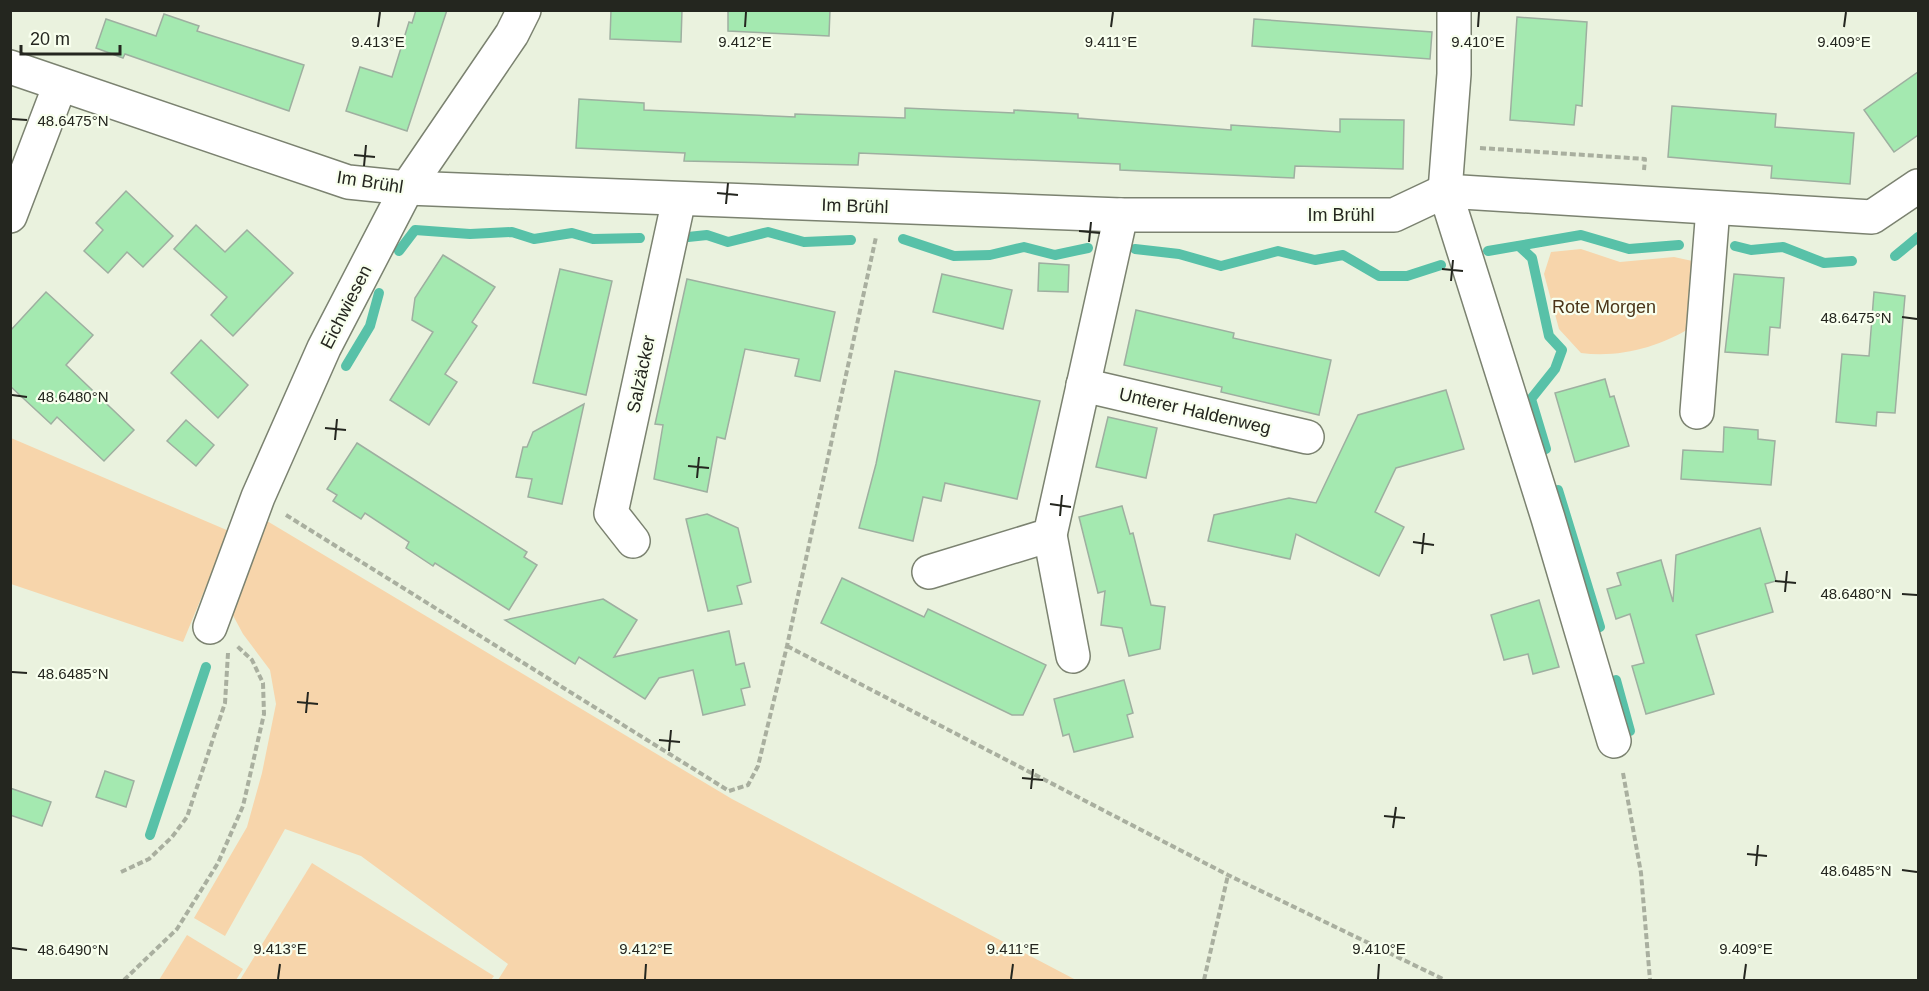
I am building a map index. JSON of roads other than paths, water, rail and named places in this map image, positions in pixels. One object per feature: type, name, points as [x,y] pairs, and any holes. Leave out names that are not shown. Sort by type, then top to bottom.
[{"type":"street","name":"Eichwiesen","points":[[219,632],[258,497],[324,348],[407,188],[512,34],[524,10]]},
{"type":"street","points":[[1454,10],[1454,74],[1445,191],[1548,518],[1614,741]]},
{"type":"street","name":"Im Brühl","points":[[10,67],[348,182],[407,188],[1121,215],[1394,215],[1445,191],[1872,218],[1918,186]]},
{"type":"street","points":[[10,216],[60,85]]},
{"type":"street","name":"Salzäcker","points":[[633,541],[611,513],[679,199]]},
{"type":"street","points":[[1697,412],[1713,208]]},
{"type":"street","points":[[1073,656],[1050,535],[1121,215]]},
{"type":"street","name":"Unterer Haldenweg","points":[[1083,385],[1307,437]]},
{"type":"street","points":[[929,572],[1050,535]]},
{"type":"waterway","points":[[399,251],[415,230],[470,234],[512,232],[534,239],[572,233],[593,239],[640,238]]},
{"type":"waterway","points":[[688,237],[707,235],[728,242],[768,232],[804,242],[851,240]]},
{"type":"waterway","points":[[1488,251],[1581,235],[1629,249],[1679,245]]},
{"type":"waterway","points":[[1895,256],[1918,237]]},
{"type":"waterway","points":[[903,239],[954,256],[990,255],[1024,247],[1055,255],[1088,248]]},
{"type":"waterway","points":[[1519,246],[1532,258],[1549,336],[1562,350],[1555,369],[1531,399],[1546,449]]},
{"type":"waterway","points":[[1735,246],[1751,250],[1783,247],[1824,263],[1852,261]]},
{"type":"waterway","points":[[1135,249],[1179,254],[1221,266],[1278,251],[1315,260],[1343,255],[1379,276],[1407,276],[1441,265]]},
{"type":"waterway","points":[[346,366],[370,326],[379,293]]},
{"type":"waterway","points":[[1558,490],[1600,627]]},
{"type":"waterway","points":[[150,835],[206,667]]},
{"type":"waterway","points":[[1616,680],[1630,731]]},
{"type":"park label","name":"Rote Morgen","points":[[1604,307]]}]
